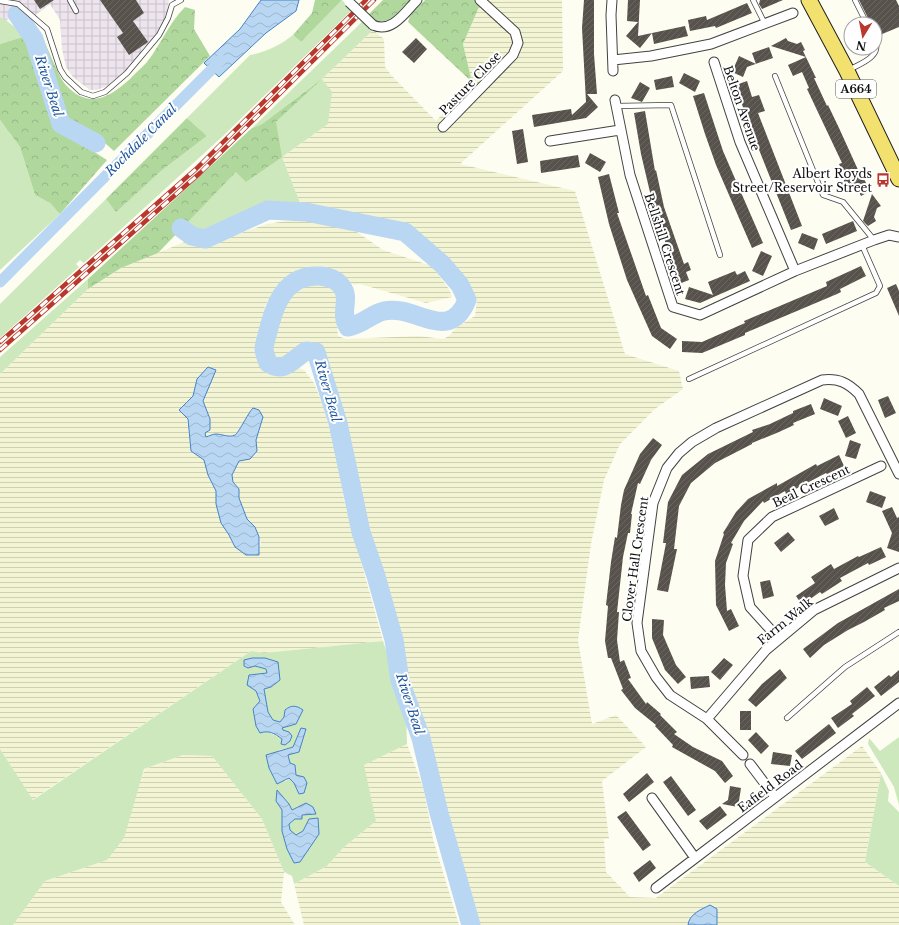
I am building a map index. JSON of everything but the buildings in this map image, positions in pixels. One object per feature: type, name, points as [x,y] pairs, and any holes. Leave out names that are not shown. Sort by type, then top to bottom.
[{"type":"main road","name":"A664","points":[[812,1],[899,179]]},
{"type":"street","points":[[348,1],[373,25],[379,28],[392,25],[417,0]]},
{"type":"street","name":"Pasture Close","points":[[443,127],[513,55],[518,43],[515,32],[480,0]]},
{"type":"street","points":[[612,0],[611,15],[613,72]]},
{"type":"street","points":[[613,60],[651,56],[710,45],[793,13]]},
{"type":"street","name":"Belton Avenue","points":[[714,62],[740,142],[795,271]]},
{"type":"street","name":"Bellshill Crescent","points":[[616,103],[620,130],[630,175],[673,307],[700,316],[795,271],[889,235],[899,237]]},
{"type":"street","points":[[550,141],[620,130]]},
{"type":"street","name":"Clover Hall Crescent","points":[[743,755],[707,719],[670,695],[656,678],[641,651],[637,624],[653,503],[667,468],[679,453],[692,442],[716,428],[822,380],[838,379],[851,385],[859,394],[896,459],[899,474]]},
{"type":"street","name":"Beal Crescent","points":[[779,639],[750,607],[743,576],[748,540],[772,517],[881,466]]},
{"type":"street","name":"Farm Walk","points":[[707,719],[766,650],[814,610],[899,568]]},
{"type":"street","name":"Eafield Road","points":[[656,888],[899,703]]},
{"type":"street","points":[[750,764],[775,797]]},
{"type":"street","points":[[652,798],[695,858]]},
{"type":"lane","points":[[70,0],[76,11]]},
{"type":"lane","points":[[0,1],[18,4],[47,28],[60,69],[65,77],[81,92],[93,96],[105,92],[127,73],[159,35],[168,18],[174,1],[181,0]]},
{"type":"lane","points":[[753,0],[765,24]]},
{"type":"lane","points":[[856,0],[863,16]]},
{"type":"lane","points":[[847,71],[871,56]]},
{"type":"lane","points":[[775,76],[823,195],[843,202],[874,240]]},
{"type":"lane","points":[[616,103],[671,105],[720,256]]},
{"type":"lane","points":[[689,379],[876,293],[880,286],[862,245]]},
{"type":"lane","points":[[787,718],[845,667],[899,632]]},
{"type":"shaded area","points":[[0,0],[169,0],[167,17],[157,34],[143,48],[140,55],[126,70],[107,86],[97,90],[90,90],[73,77],[66,67],[62,49],[60,20],[50,4],[28,21],[20,11],[0,25]]},
{"type":"green space","points":[[315,0],[342,0],[301,42],[293,35],[312,13]]},
{"type":"green space","points":[[342,0],[352,10],[223,136],[84,263],[80,260],[76,264],[79,267],[0,338],[0,304],[106,199],[116,211],[161,171],[207,136],[187,118],[250,55],[273,48],[293,35],[301,42]]},
{"type":"green space","points":[[383,0],[410,0],[396,15],[386,21],[374,19],[368,15]]},
{"type":"green space","points":[[425,0],[482,0],[463,44],[472,82],[408,22],[410,16]]},
{"type":"green space","points":[[482,0],[562,0],[563,71],[460,164],[575,191],[625,354],[679,371],[683,389],[655,409],[620,444],[604,480],[591,544],[578,640],[592,724],[616,715],[646,747],[602,781],[609,839],[604,839],[606,872],[630,897],[656,898],[862,746],[881,773],[865,862],[899,886],[899,925],[717,925],[718,923],[689,921],[688,925],[473,925],[425,739],[407,681],[400,647],[364,533],[343,427],[325,373],[323,347],[316,344],[307,344],[287,360],[280,361],[273,359],[271,353],[279,311],[290,289],[307,281],[330,285],[337,290],[339,296],[337,321],[338,336],[346,339],[419,336],[443,339],[449,336],[457,327],[475,316],[477,300],[459,275],[417,232],[401,225],[350,217],[301,205],[282,157],[328,124],[322,79],[373,30],[384,39],[385,67],[436,121],[472,82],[463,44]]},
{"type":"green space","points":[[185,7],[195,10],[194,29],[210,56],[114,151],[99,138],[65,120],[36,30],[40,32],[65,84],[82,97],[90,99],[98,98],[106,96],[122,86],[145,64],[174,20]]},
{"type":"green space","points":[[0,17],[7,21],[26,36],[0,44]]},
{"type":"green space","points":[[363,21],[373,30],[322,79],[332,92],[328,124],[282,157],[301,205],[277,201],[258,205],[228,219],[205,234],[198,235],[184,225],[236,172],[276,122],[318,82],[262,124],[252,128]]},
{"type":"green space","points":[[26,36],[31,44],[58,129],[107,160],[60,214],[50,203],[35,195],[20,147],[0,120],[0,44]]},
{"type":"green space","points":[[322,79],[276,122],[282,157],[246,182],[236,172],[158,253],[121,268],[88,289],[88,279],[252,128],[262,124]]},
{"type":"green space","points":[[187,118],[207,136],[161,171],[116,212],[106,199]]},
{"type":"green space","points":[[0,120],[20,147],[35,195],[50,203],[60,214],[0,270]]},
{"type":"green space","points":[[299,219],[354,230],[383,250],[432,266],[449,289],[452,297],[426,303],[360,284],[354,285],[328,269],[311,268],[292,273],[277,286],[265,306],[257,355],[266,368],[272,372],[280,374],[298,368],[304,370],[314,383],[322,403],[336,450],[344,500],[383,641],[264,653],[251,651],[32,800],[0,749],[0,374],[88,289],[121,268],[187,241],[206,245],[267,224]],"holes":[[[197,379],[207,388],[203,401],[210,419],[204,433],[206,437],[216,434],[224,436],[236,435],[239,432],[242,423],[263,417],[256,441],[257,451],[250,459],[239,461],[232,475],[233,482],[239,489],[239,498],[247,519],[255,527],[261,543],[259,551],[235,547],[221,523],[216,504],[216,491],[208,475],[204,460],[191,451],[185,403],[193,396]]]},
{"type":"green space","points":[[88,279],[88,289],[0,374],[0,357]]},
{"type":"green space","points":[[383,641],[406,711],[407,744],[364,765],[376,821],[343,848],[327,866],[294,884],[292,876],[284,872],[262,819],[212,756],[183,755],[144,769],[124,838],[107,860],[45,881],[13,925],[0,925],[0,749],[33,800],[251,651],[264,653]],"holes":[[[252,658],[265,658],[278,662],[271,687],[264,689],[268,712],[273,720],[280,722],[284,717],[296,724],[284,726],[282,728],[282,739],[267,731],[256,681],[256,674],[267,673],[266,669],[255,666]],[[301,728],[306,730],[299,752],[288,755],[290,763],[295,766],[299,794],[294,783],[289,778],[285,782],[279,750],[293,747]],[[289,804],[292,811],[298,806],[295,819],[288,824],[289,830],[296,835],[303,832],[309,819],[294,863],[282,831],[282,810]]]},
{"type":"green space","points":[[899,737],[899,805],[894,787],[868,744],[869,738],[880,751]]},
{"type":"green space","points":[[407,744],[424,790],[433,839],[459,925],[304,925],[294,884],[327,866],[343,848],[376,821],[363,765]]},
{"type":"green space","points":[[183,755],[212,756],[262,819],[284,872],[281,902],[295,925],[13,925],[45,881],[107,860],[145,769]]},
{"type":"green space","points":[[881,773],[889,791],[888,801],[899,812],[899,886],[865,862]]},
{"type":"water","points":[[261,0],[299,0],[296,11],[266,33],[219,77],[204,63],[240,29]]},
{"type":"water","points":[[208,367],[216,370],[203,401],[210,419],[210,430],[205,433],[206,437],[216,434],[228,436],[235,435],[253,408],[259,410],[263,417],[256,440],[257,451],[250,459],[239,461],[232,475],[233,482],[239,489],[239,498],[247,519],[255,527],[259,537],[259,555],[246,555],[235,547],[221,523],[216,504],[216,491],[208,475],[204,460],[191,451],[188,419],[179,410],[193,396],[197,379]]},
{"type":"water","points":[[252,658],[265,658],[278,662],[280,680],[271,687],[264,689],[268,712],[273,720],[280,722],[284,717],[285,710],[289,707],[296,706],[303,710],[296,724],[282,728],[283,730],[289,732],[292,736],[290,741],[285,745],[281,744],[282,739],[274,734],[269,732],[260,733],[256,726],[253,709],[260,701],[256,691],[247,685],[249,675],[267,673],[266,669],[255,666],[248,668],[244,666],[244,660]]},
{"type":"water","points":[[301,728],[306,729],[299,752],[288,755],[290,763],[295,765],[296,775],[304,777],[307,783],[304,793],[299,794],[294,783],[289,778],[277,784],[269,768],[266,755],[293,747]]},
{"type":"water","points":[[277,790],[292,810],[306,803],[313,807],[316,814],[302,815],[302,819],[295,819],[289,824],[290,830],[296,835],[303,831],[309,819],[318,818],[319,834],[300,862],[294,863],[287,849],[282,831],[282,810],[276,801]]},
{"type":"water","points":[[710,905],[717,909],[717,925],[688,925],[693,915]]},
{"type":"waterway","name":"River Beal","points":[[17,14],[34,39],[61,124],[96,143]]},
{"type":"waterway","name":"Rochdale Canal","points":[[0,282],[221,60]]},
{"type":"waterway","name":"River Beal","points":[[181,228],[192,236],[205,239],[268,210],[306,212],[405,232],[442,264],[460,285],[467,300],[460,313],[451,320],[431,320],[396,310],[379,312],[358,324],[348,327],[345,316],[345,296],[340,284],[327,277],[309,276],[292,283],[281,297],[276,305],[264,348],[268,363],[279,367],[288,364],[306,351],[316,352],[338,423],[361,532],[376,576],[394,640],[400,681],[421,738],[439,813],[471,925]]},
{"type":"railway","points":[[0,342],[196,169],[366,0]]},
{"type":"railway","points":[[0,350],[200,173],[374,0]]},
{"type":"place","name":"Albert Royds Street/Reservoir Street","points":[[883,180]]}]
